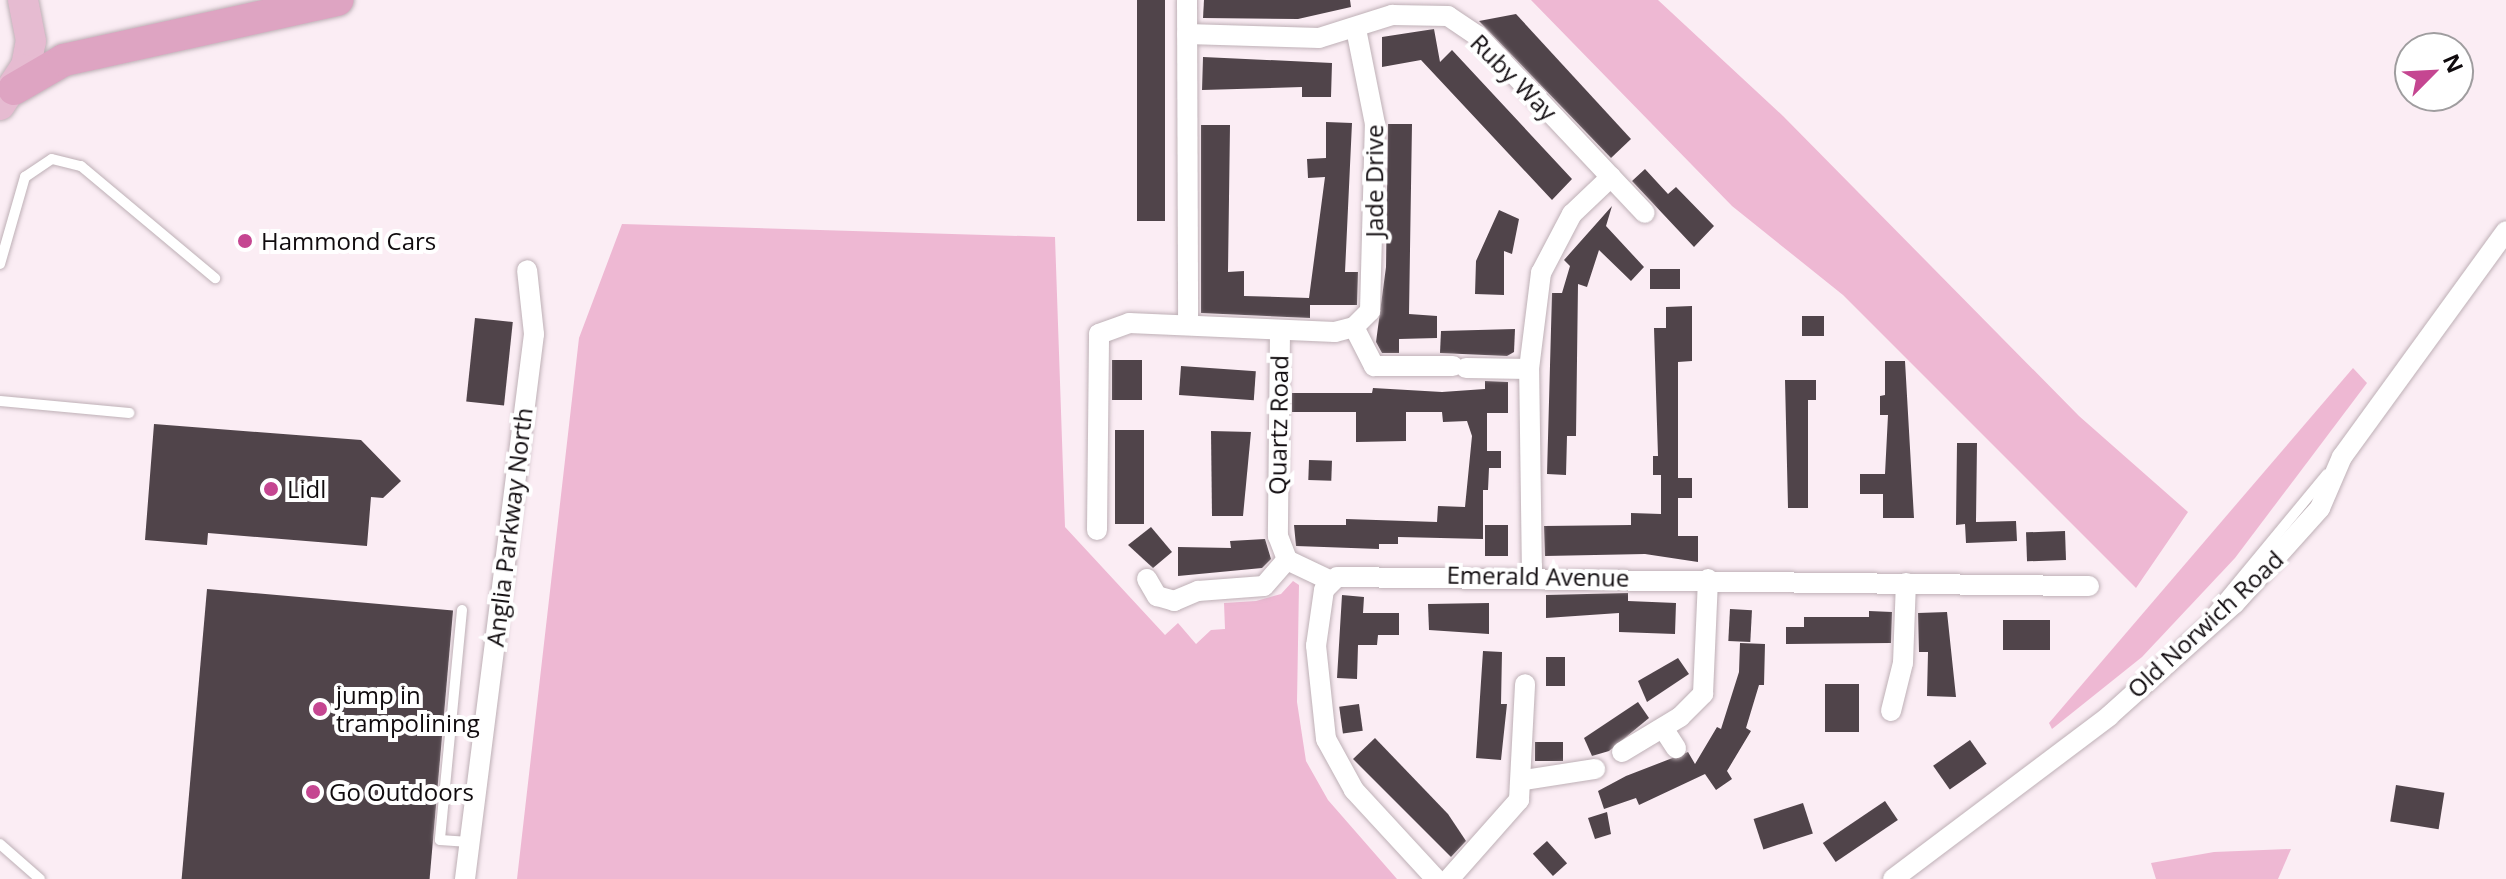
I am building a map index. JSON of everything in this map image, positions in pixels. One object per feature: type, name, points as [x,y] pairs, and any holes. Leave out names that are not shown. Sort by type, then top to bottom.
[{"type":"highway","points":[[24,84],[84,54],[337,0]]},
{"type":"main road","points":[[23,0],[31,41],[24,84]]},
{"type":"street","points":[[1187,0],[1188,324]]},
{"type":"street","name":"Ruby Way","points":[[1187,34],[1294,40],[1356,29],[1392,15],[1448,16],[1478,36],[1645,213]]},
{"type":"street","name":"Jade Drive","points":[[1354,327],[1370,311],[1374,286],[1375,124],[1356,29]]},
{"type":"street","points":[[1532,576],[1529,369],[1550,248],[1572,214],[1611,177]]},
{"type":"street","name":"Old Norwich Road","points":[[1893,879],[2109,716],[2196,633],[2234,604],[2320,508],[2342,457],[2506,231]]},
{"type":"street","name":"Anglia Parkway North","points":[[465,879],[534,334],[527,270]]},
{"type":"street","name":"Quartz Road","points":[[1097,530],[1095,340],[1115,325],[1188,324],[1280,332],[1276,523],[1287,560]]},
{"type":"street","points":[[1280,332],[1354,327],[1374,366],[1529,369]]},
{"type":"street","points":[[1147,579],[1157,596],[1174,601],[1198,591],[1264,586],[1287,560],[1331,581],[1320,606],[1316,646],[1326,739],[1354,790],[1436,879]]},
{"type":"street","name":"Emerald Avenue","points":[[1331,581],[1359,574],[2089,586]]},
{"type":"street","points":[[1622,752],[1663,728],[1703,694],[1708,579]]},
{"type":"street","points":[[1891,711],[1903,663],[1906,583]]},
{"type":"street","points":[[1449,879],[1511,815],[1524,780],[1525,684]]},
{"type":"street","points":[[1663,728],[1676,748]]},
{"type":"street","points":[[1524,780],[1595,769]]},
{"type":"lane","points":[[0,264],[25,177],[52,159],[81,166],[215,278]]},
{"type":"lane","points":[[0,401],[129,413]]},
{"type":"lane","points":[[462,610],[440,840],[469,842]]},
{"type":"lane","points":[[0,844],[40,879]]},
{"type":"shaded area","points":[[1531,0],[1658,0],[1783,116],[2079,416],[2188,512],[2136,588],[1843,295],[1732,206]]},
{"type":"shaded area","points":[[622,224],[1055,237],[1065,527],[1165,635],[1178,623],[1196,644],[1211,630],[1225,629],[1224,603],[1256,601],[1281,594],[1293,581],[1299,585],[1297,702],[1306,761],[1328,800],[1397,879],[517,879],[579,338]]},
{"type":"shaded area","points":[[2353,368],[2367,383],[2235,558],[2142,657],[2052,729],[2049,723]]},
{"type":"shaded area","points":[[2291,849],[2278,879],[2156,879],[2151,863],[2214,852]]},
{"type":"building","points":[[1137,0],[1165,0],[1165,221],[1137,221]]},
{"type":"building","points":[[1204,0],[1350,0],[1351,7],[1298,19],[1203,18]]},
{"type":"building","points":[[1516,14],[1631,139],[1611,158],[1479,21]]},
{"type":"building","points":[[1434,29],[1440,62],[1452,50],[1572,179],[1552,200],[1421,60],[1382,67],[1382,37]]},
{"type":"building","points":[[1203,57],[1332,63],[1331,97],[1302,97],[1302,87],[1202,90]]},
{"type":"building","points":[[1326,122],[1352,123],[1345,272],[1358,272],[1357,305],[1310,305],[1310,318],[1201,313],[1201,125],[1230,125],[1228,272],[1244,271],[1244,296],[1309,298],[1325,177],[1308,178],[1307,159],[1326,158]]},
{"type":"building","points":[[1388,124],[1412,124],[1409,314],[1437,316],[1437,338],[1399,339],[1399,353],[1382,353],[1376,342],[1386,267]]},
{"type":"building","points":[[1645,169],[1668,194],[1676,187],[1714,226],[1694,247],[1632,181]]},
{"type":"building","points":[[1612,206],[1606,226],[1644,267],[1631,281],[1599,250],[1587,287],[1578,284],[1576,436],[1567,436],[1566,475],[1547,474],[1552,293],[1562,293],[1570,266],[1564,260]]},
{"type":"building","points":[[1499,210],[1519,219],[1512,254],[1504,251],[1504,295],[1475,294],[1476,261]]},
{"type":"building","points":[[1650,269],[1680,269],[1680,289],[1650,289]]},
{"type":"building","points":[[1692,306],[1692,361],[1678,362],[1678,478],[1692,478],[1692,498],[1678,498],[1678,536],[1698,536],[1698,562],[1645,554],[1545,556],[1544,526],[1631,525],[1631,513],[1661,514],[1661,475],[1653,475],[1653,456],[1658,456],[1654,328],[1666,328],[1666,307]]},
{"type":"building","points":[[1802,316],[1824,316],[1824,336],[1802,336]]},
{"type":"building","points":[[475,318],[513,322],[504,406],[466,402]]},
{"type":"building","points":[[1515,329],[1514,352],[1507,356],[1440,353],[1441,331]]},
{"type":"building","points":[[1112,360],[1142,360],[1142,400],[1112,400]]},
{"type":"building","points":[[1885,361],[1905,361],[1914,518],[1883,518],[1883,494],[1860,494],[1860,474],[1885,474],[1888,415],[1880,415],[1880,396],[1885,395]]},
{"type":"building","points":[[1181,366],[1256,371],[1254,400],[1179,395]]},
{"type":"building","points":[[1785,380],[1816,380],[1816,400],[1808,400],[1808,508],[1788,508]]},
{"type":"building","points":[[1485,381],[1508,382],[1508,413],[1487,413],[1487,451],[1501,451],[1501,468],[1489,468],[1488,490],[1483,490],[1483,539],[1398,537],[1398,544],[1379,544],[1379,549],[1296,546],[1294,525],[1346,525],[1346,519],[1437,522],[1438,506],[1465,507],[1472,436],[1467,421],[1443,422],[1442,412],[1406,412],[1406,441],[1356,442],[1356,412],[1292,412],[1292,393],[1372,393],[1373,388],[1442,392],[1485,389]]},
{"type":"building","name":"Lidl","points":[[154,424],[361,440],[401,481],[383,498],[371,497],[367,546],[208,533],[207,545],[145,540]]},
{"type":"building","points":[[1115,430],[1144,430],[1144,524],[1115,524]]},
{"type":"building","points":[[1211,431],[1251,432],[1243,516],[1212,516]]},
{"type":"building","points":[[1957,443],[1977,443],[1976,522],[2016,521],[2017,541],[1966,543],[1965,524],[1956,525]]},
{"type":"building","points":[[1309,460],[1332,461],[1331,481],[1308,480]]},
{"type":"building","points":[[1485,525],[1508,525],[1508,556],[1485,556]]},
{"type":"building","points":[[1151,527],[1172,552],[1153,568],[1128,545]]},
{"type":"building","points":[[2065,531],[2066,560],[2027,561],[2026,532]]},
{"type":"building","points":[[1265,539],[1271,559],[1262,568],[1178,576],[1178,547],[1231,548],[1230,541]]},
{"type":"building","points":[[207,589],[453,611],[430,879],[182,879]]},
{"type":"building","points":[[1628,593],[1628,601],[1676,603],[1675,634],[1619,632],[1619,613],[1546,618],[1546,595]]},
{"type":"building","points":[[1342,595],[1364,597],[1363,613],[1399,613],[1399,635],[1378,635],[1377,645],[1358,645],[1357,679],[1337,678]]},
{"type":"building","points":[[1489,603],[1489,634],[1429,630],[1428,604]]},
{"type":"building","points":[[1730,609],[1752,610],[1750,642],[1728,641]]},
{"type":"building","points":[[1869,611],[1892,612],[1891,643],[1786,644],[1786,627],[1804,627],[1804,617],[1869,617]]},
{"type":"building","points":[[1947,612],[1956,697],[1927,696],[1928,652],[1919,652],[1918,613]]},
{"type":"building","points":[[2003,620],[2050,620],[2050,650],[2003,650]]},
{"type":"building","points":[[1740,643],[1765,644],[1764,685],[1759,685],[1746,728],[1751,731],[1727,771],[1732,779],[1716,790],[1705,774],[1639,805],[1636,798],[1604,809],[1598,791],[1626,776],[1688,752],[1695,764],[1717,727],[1721,729],[1739,672]]},
{"type":"building","points":[[1483,651],[1502,652],[1501,704],[1507,704],[1501,760],[1476,758]]},
{"type":"building","points":[[1546,657],[1565,657],[1565,686],[1546,686]]},
{"type":"building","points":[[1678,658],[1689,674],[1647,702],[1638,681]]},
{"type":"building","points":[[1825,684],[1859,684],[1859,732],[1825,732]]},
{"type":"building","points":[[1638,702],[1649,718],[1609,751],[1592,756],[1584,738]]},
{"type":"building","points":[[1359,704],[1363,731],[1343,734],[1339,707]]},
{"type":"building","points":[[1375,738],[1448,814],[1466,841],[1451,857],[1353,759]]},
{"type":"building","points":[[1970,740],[1987,764],[1950,790],[1933,766]]},
{"type":"building","points":[[1535,742],[1563,742],[1563,761],[1535,761]]},
{"type":"building","points":[[2396,785],[2444,793],[2439,829],[2390,822]]},
{"type":"building","points":[[1885,801],[1898,820],[1836,862],[1823,843]]},
{"type":"building","points":[[1803,803],[1813,833],[1763,850],[1754,819]]},
{"type":"building","points":[[1607,812],[1611,834],[1595,839],[1588,818]]},
{"type":"building","points":[[1547,841],[1567,863],[1553,876],[1533,854]]},
{"type":"place","name":"Hammond Cars","points":[[245,241]]},
{"type":"place","name":"Lidl","points":[[271,489]]},
{"type":"place","name":"jump in trampolining","points":[[320,709]]},
{"type":"place","name":"Go Outdoors","points":[[313,792]]}]
